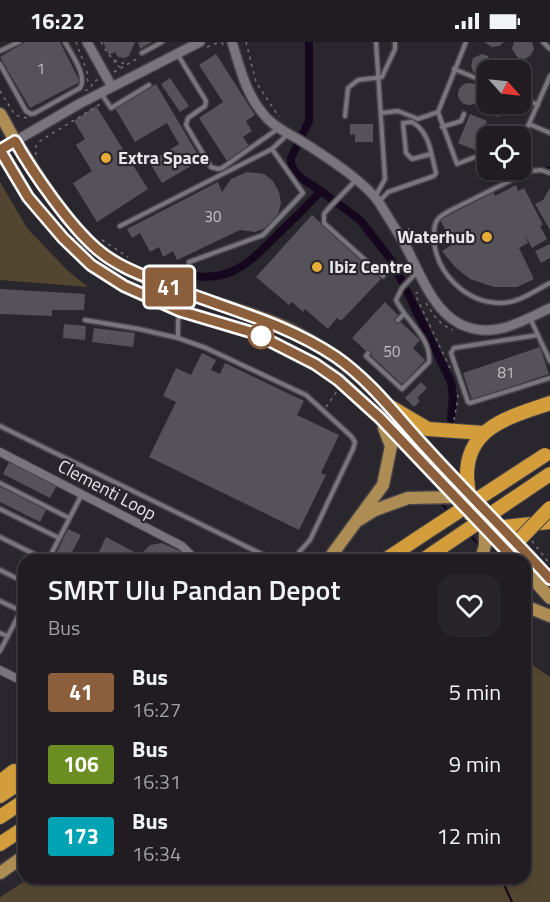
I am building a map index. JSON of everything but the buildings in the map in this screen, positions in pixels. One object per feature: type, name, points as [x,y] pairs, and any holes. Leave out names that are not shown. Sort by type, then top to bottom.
[{"type":"highway","points":[[476,511],[469,495],[467,478],[469,464],[477,442],[495,424],[550,403]]},
{"type":"highway","points":[[389,406],[428,429],[484,433]]},
{"type":"highway","points":[[394,554],[548,453]]},
{"type":"highway","points":[[432,554],[550,474]]},
{"type":"highway","points":[[506,554],[550,508]]},
{"type":"highway","points":[[485,529],[550,522]]},
{"type":"highway","points":[[0,782],[18,773]]},
{"type":"highway","points":[[0,796],[18,775]]},
{"type":"highway","points":[[0,817],[18,805]]},
{"type":"highway","points":[[0,844],[18,832]]},
{"type":"main road","points":[[0,114],[15,141],[67,217],[97,249],[122,266],[186,294],[257,317],[296,334],[335,357],[359,375],[469,495]]},
{"type":"main road","points":[[0,149],[28,197],[63,238],[91,265],[124,286],[180,311],[254,333],[294,352],[338,380],[380,418],[454,497],[502,527],[527,554]]},
{"type":"main road","points":[[333,554],[363,510],[376,496],[386,475],[391,446],[380,418]]},
{"type":"main road","points":[[356,523],[375,510],[408,498],[469,495]]},
{"type":"main road","points":[[476,511],[485,529],[509,554]]},
{"type":"main road","points":[[483,554],[485,529]]},
{"type":"main road","points":[[531,558],[550,579]]},
{"type":"main road","points":[[531,577],[550,598]]},
{"type":"main road","points":[[531,608],[550,616]]},
{"type":"main road","points":[[0,777],[18,773]]},
{"type":"main road","points":[[0,873],[18,860]]},
{"type":"street","points":[[87,42],[112,87]]},
{"type":"street","points":[[232,42],[248,92],[265,117],[356,180],[377,200],[441,310],[462,325],[486,331],[501,329],[550,308]]},
{"type":"street","points":[[0,149],[103,97],[112,87],[178,54],[202,45]]},
{"type":"street","name":"Clementi Loop","points":[[0,452],[182,546],[190,554]]},
{"type":"street","points":[[0,670],[18,679]]},
{"type":"lane","points":[[0,51],[19,42]]},
{"type":"lane","points":[[0,64],[26,111],[35,114],[80,88],[83,84],[83,77],[65,42]]},
{"type":"lane","points":[[142,53],[162,42]]},
{"type":"lane","points":[[376,42],[385,179],[377,200]]},
{"type":"lane","points":[[345,116],[348,88],[358,80],[382,77],[395,49],[395,42]]},
{"type":"lane","points":[[466,42],[438,112],[457,164],[477,156]]},
{"type":"lane","points":[[543,42],[550,49]]},
{"type":"lane","points":[[178,54],[206,101],[205,106],[188,118],[186,125],[211,167],[222,168],[285,129]]},
{"type":"lane","points":[[454,69],[477,78]]},
{"type":"lane","points":[[550,76],[529,124],[550,133]]},
{"type":"lane","points":[[103,97],[111,108],[149,85]]},
{"type":"lane","points":[[531,102],[538,105]]},
{"type":"lane","points":[[381,113],[398,111],[418,119],[438,112]]},
{"type":"lane","points":[[442,127],[461,121],[464,114]]},
{"type":"lane","points":[[377,200],[388,192],[434,176],[436,173],[431,148],[421,127],[412,122],[403,123],[406,153],[412,159],[431,154]]},
{"type":"lane","points":[[120,226],[272,149],[285,129]]},
{"type":"lane","points":[[189,262],[263,236],[303,193],[272,149]]},
{"type":"lane","points":[[550,173],[542,170],[530,171],[449,211],[438,219],[434,233],[436,256],[446,274],[459,288],[473,296],[497,303],[512,302],[550,283]]},
{"type":"lane","points":[[356,180],[324,214],[324,223],[383,276]]},
{"type":"lane","points":[[368,353],[366,356],[402,389],[429,362],[430,358],[424,341],[396,300],[402,288],[418,271]]},
{"type":"lane","points":[[178,338],[180,311],[186,294]]},
{"type":"lane","points":[[399,320],[405,314]]},
{"type":"lane","points":[[530,318],[550,361]]},
{"type":"lane","points":[[85,320],[178,338],[206,348],[306,395],[351,436],[354,445],[310,540],[297,554]]},
{"type":"lane","points":[[538,335],[476,343],[454,348],[451,353],[470,403],[550,378]]},
{"type":"lane","points":[[0,426],[262,554]]},
{"type":"lane","points":[[0,483],[69,518]]},
{"type":"lane","points":[[50,554],[82,494]]},
{"type":"lane","points":[[0,509],[59,538]]},
{"type":"lane","points":[[0,537],[35,554]]},
{"type":"lane","points":[[0,570],[18,579]]},
{"type":"lane","points":[[0,601],[18,610]]},
{"type":"lane","points":[[0,651],[18,617]]},
{"type":"lane","points":[[0,633],[8,636]]},
{"type":"path","points":[[100,42],[109,56],[120,63],[128,63]]},
{"type":"path","points":[[202,45],[220,42]]},
{"type":"path","points":[[246,42],[256,82],[285,129]]},
{"type":"path","points":[[114,59],[116,65],[121,68]]},
{"type":"path","points":[[88,74],[93,82]]},
{"type":"path","points":[[35,148],[51,133],[103,97]]},
{"type":"path","points":[[419,292],[415,294],[451,370]]},
{"type":"path","points":[[324,412],[339,388]]},
{"type":"path","points":[[451,431],[458,399],[457,390]]},
{"type":"path","points":[[532,541],[550,564]]},
{"type":"shaded area","points":[[0,182],[27,228],[67,270],[88,287],[0,280]]},
{"type":"shaded area","points":[[531,664],[550,677],[550,902],[0,902],[0,897],[21,884],[531,884]]},
{"type":"waterway","points":[[172,273],[207,277],[232,272],[243,266],[321,191],[301,178],[291,164],[291,158],[309,121],[309,42]]},
{"type":"waterway","points":[[321,191],[360,220],[392,261],[451,382],[453,398],[451,419]]},
{"type":"waterway","points":[[440,502],[448,511]]},
{"type":"waterway","points":[[470,535],[481,547]]},
{"type":"waterway","points":[[504,884],[512,902]]},
{"type":"bus line","name":"41","points":[[509,554],[380,418],[338,380],[315,364],[254,333],[180,311],[124,286],[91,265],[63,238],[28,197],[0,150],[15,141],[67,217],[97,249],[122,266],[186,294],[279,325],[335,357],[359,375],[469,495],[527,554]]},
{"type":"bus line","name":"41","points":[[531,558],[550,579]]},
{"type":"place","name":"Extra Space","points":[[106,158]]},
{"type":"place","name":"Waterhub","points":[[487,237]]},
{"type":"place","name":"Ibiz Centre","points":[[317,267]]}]
